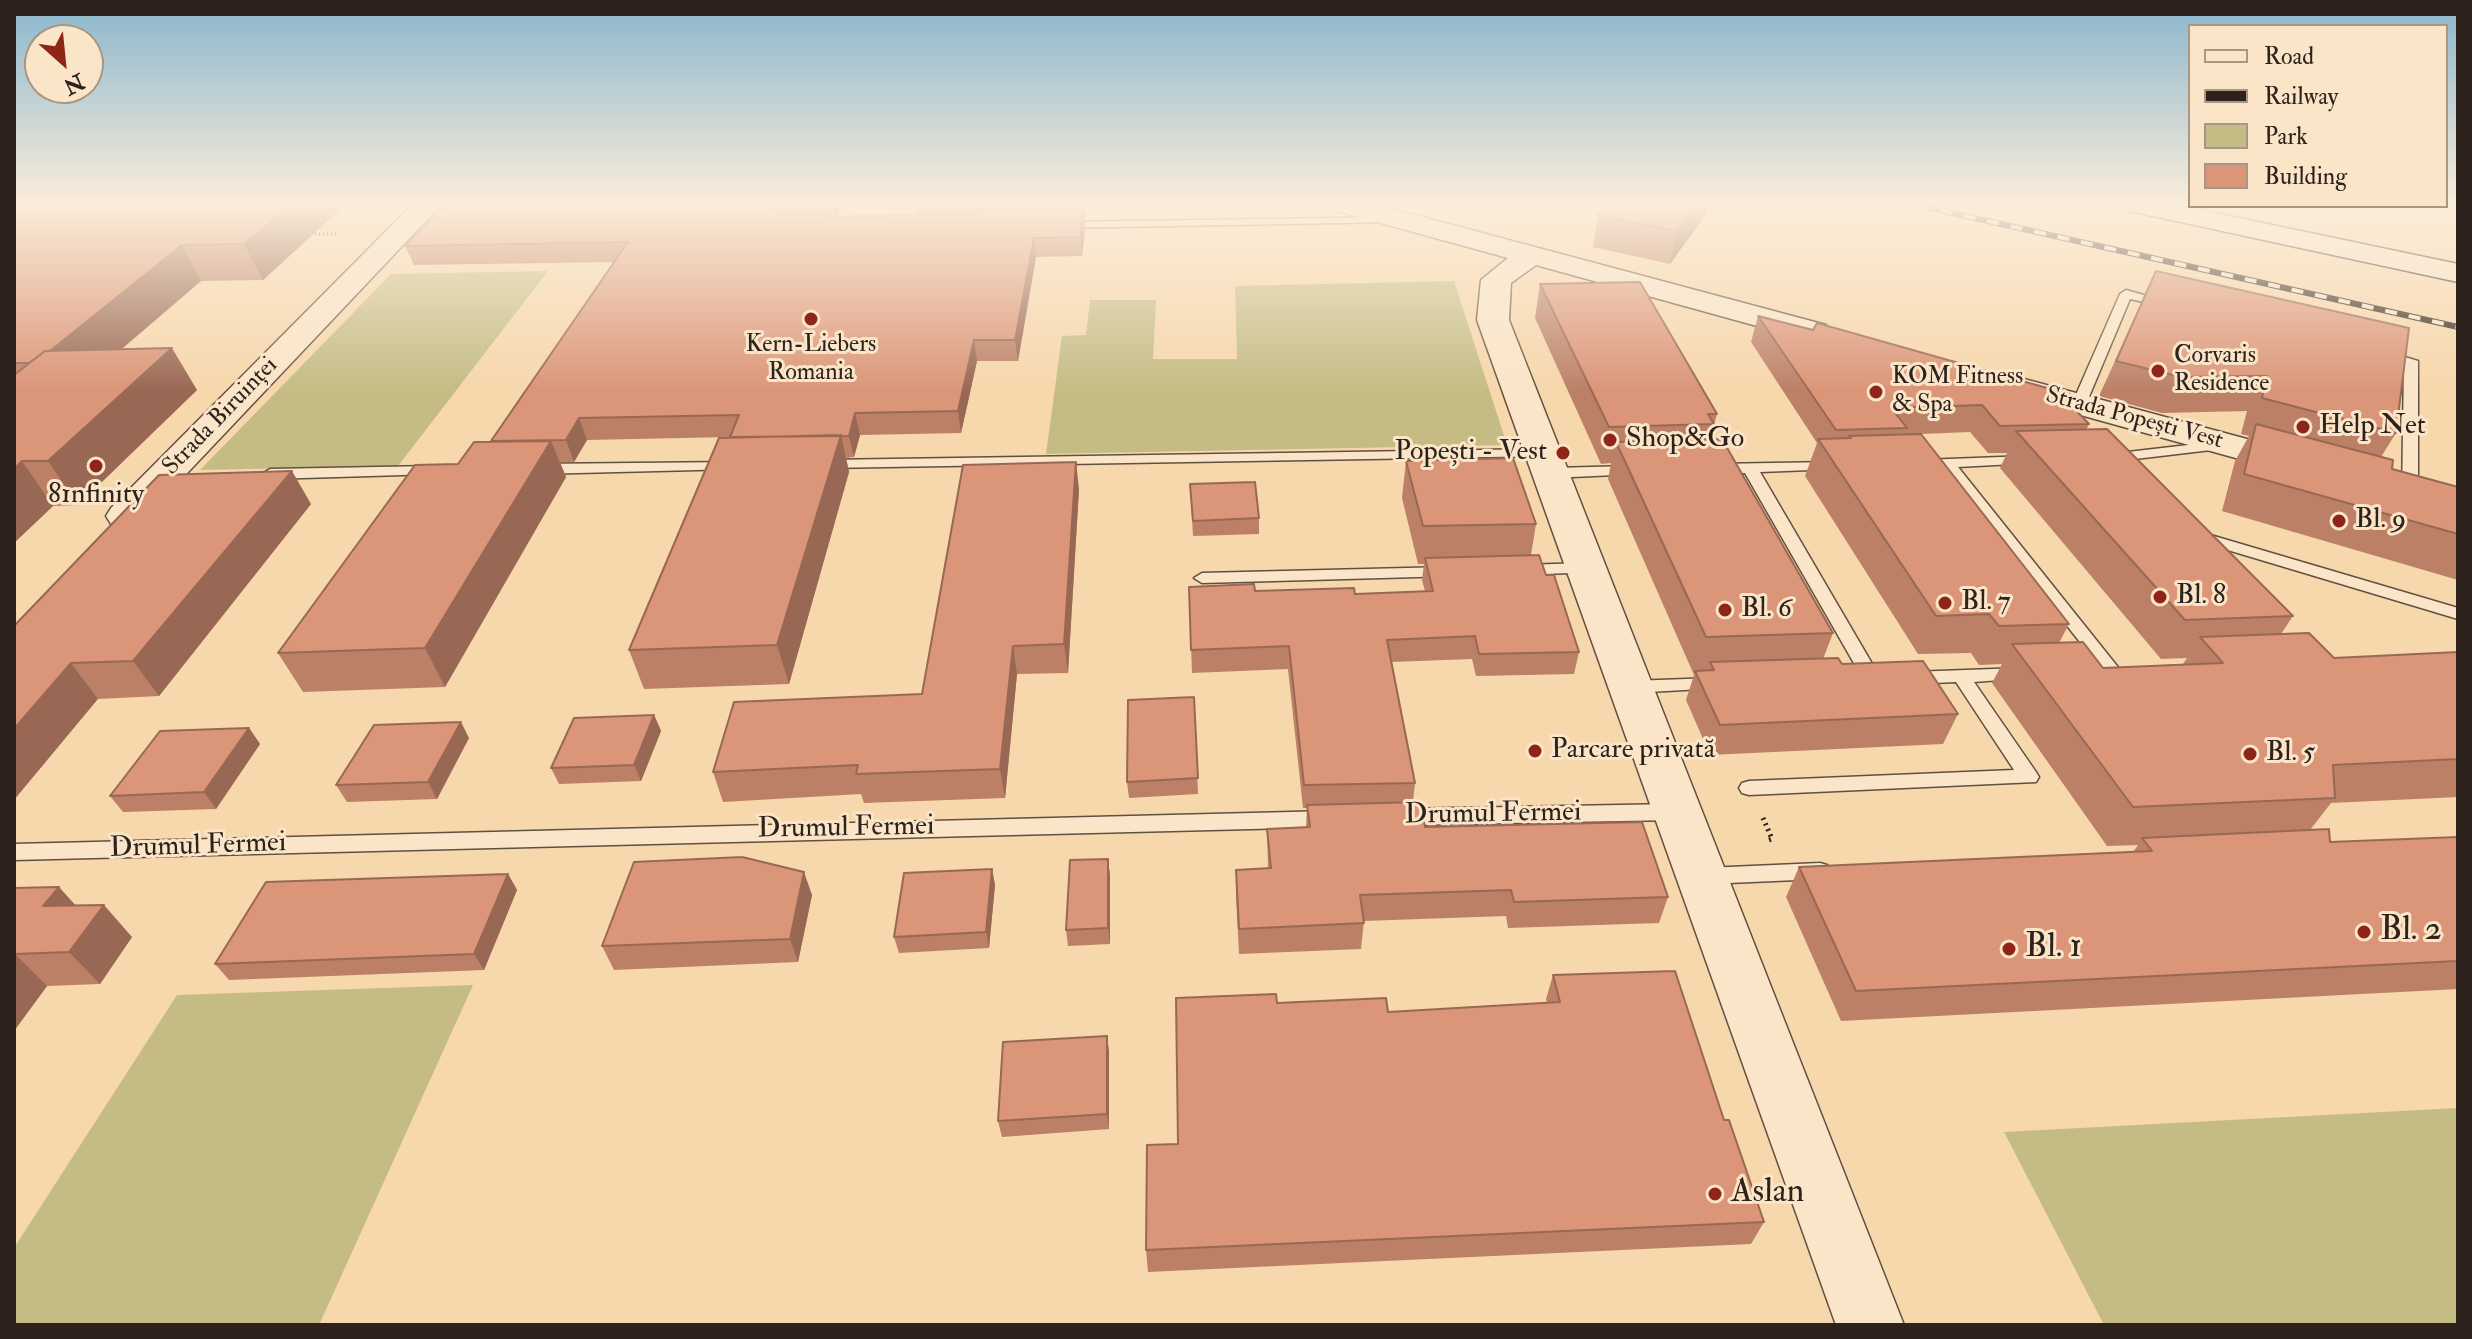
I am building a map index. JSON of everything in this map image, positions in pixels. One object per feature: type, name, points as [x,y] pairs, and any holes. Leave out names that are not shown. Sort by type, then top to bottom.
[{"type":"street","name":"Strada Biruinței","points":[[99,543],[175,476],[369,267]]},
{"type":"street","points":[[1514,267],[1496,280],[1493,320],[1870,1325]]},
{"type":"street","points":[[1573,267],[1840,338]]},
{"type":"street","points":[[2432,267],[2458,273]]},
{"type":"street","name":"Strada Popești Vest","points":[[1989,379],[2320,471]]},
{"type":"street","points":[[2395,492],[2446,505]]},
{"type":"lane","points":[[2079,404],[2126,294],[2186,308]]},
{"type":"lane","points":[[2366,350],[2411,361],[2395,492]]},
{"type":"lane","points":[[2089,458],[2126,463],[2226,445]]},
{"type":"lane","points":[[1902,464],[2042,460]]},
{"type":"lane","points":[[814,465],[1547,463],[1645,470]]},
{"type":"lane","points":[[1947,463],[2119,670],[2081,671]]},
{"type":"lane","points":[[1690,469],[1856,465]]},
{"type":"lane","points":[[521,469],[754,466]]},
{"type":"lane","points":[[1750,468],[1864,679],[2036,673]]},
{"type":"lane","points":[[246,475],[442,471]]},
{"type":"lane","points":[[2219,559],[2192,530],[2458,614]]},
{"type":"lane","points":[[1510,570],[1587,568]]},
{"type":"lane","points":[[1202,578],[1464,571]]},
{"type":"lane","points":[[1749,788],[2029,777],[1961,676]]},
{"type":"lane","points":[[1631,687],[1730,684]]},
{"type":"lane","name":"Drumul Fermei","points":[[14,852],[729,831],[1346,818]]},
{"type":"lane","name":"Drumul Fermei","points":[[1377,818],[1690,844],[1849,870]]},
{"type":"path","points":[[1690,844],[1772,839],[1749,788]]},
{"type":"green space","points":[[548,271],[398,466],[200,470],[391,274]]},
{"type":"green space","points":[[1454,281],[1507,445],[1046,454],[1062,336],[1086,335],[1090,300],[1156,300],[1153,359],[1237,359],[1235,286]]},
{"type":"green space","points":[[473,985],[319,1325],[14,1325],[14,1248],[177,995]]},
{"type":"green space","points":[[2458,1108],[2458,1325],[2104,1325],[2004,1132]]},
{"type":"building","points":[[14,267],[154,267],[50,351],[45,351],[29,363],[14,363]]},
{"type":"building","name":"Kern-Liebers Romania","points":[[610,267],[1029,267],[1015,340],[974,340],[958,411],[855,413],[849,436],[730,437],[739,415],[579,418],[566,440],[491,441]]},
{"type":"building","points":[[2156,271],[2409,328],[2396,433],[2262,398],[2267,376],[2181,377],[2116,361]]},
{"type":"building","points":[[1640,282],[1717,414],[1708,414],[1714,424],[1609,427],[1540,284]]},
{"type":"building","points":[[1758,316],[1813,330],[1817,323],[2072,395],[2069,403],[2089,424],[2000,426],[1982,405],[1891,408],[1907,428],[1836,430]]},
{"type":"building","points":[[172,348],[48,461],[22,461],[14,469],[14,375],[45,351]]},
{"type":"building","points":[[2256,424],[2393,460],[2392,469],[2458,487],[2458,534],[2244,474]]},
{"type":"building","points":[[2107,429],[2293,616],[2185,620],[2016,431]]},
{"type":"building","points":[[1921,434],[2069,624],[1999,626],[1989,614],[1936,616],[1818,439]]},
{"type":"building","points":[[841,435],[777,645],[629,650],[719,438]]},
{"type":"building","points":[[1722,439],[1833,633],[1706,637],[1616,442]]},
{"type":"building","points":[[551,441],[425,648],[278,653],[415,465],[458,464],[474,442]]},
{"type":"building","points":[[1513,458],[1536,524],[1423,526],[1406,461]]},
{"type":"building","points":[[1076,462],[1064,644],[1013,646],[1000,769],[856,774],[858,765],[713,772],[734,702],[922,694],[963,465]]},
{"type":"building","points":[[292,471],[133,661],[71,663],[14,729],[14,626],[159,475]]},
{"type":"building","points":[[1255,482],[1259,518],[1193,521],[1190,484]]},
{"type":"building","points":[[1539,555],[1546,575],[1554,575],[1579,652],[1479,654],[1475,636],[1387,640],[1415,783],[1304,785],[1289,646],[1191,650],[1189,587],[1254,584],[1255,591],[1354,588],[1355,594],[1433,591],[1425,558]]},
{"type":"building","name":"Bl. 5","points":[[2309,633],[2334,658],[2458,652],[2458,759],[2333,765],[2335,798],[2133,807],[2012,644],[2083,642],[2103,668],[2223,663],[2200,637]]},
{"type":"building","points":[[1838,658],[1842,664],[1923,661],[1958,714],[1720,725],[1695,671],[1714,670],[1710,662]]},
{"type":"building","points":[[1194,697],[1198,778],[1127,782],[1128,700]]},
{"type":"building","points":[[654,715],[634,765],[551,768],[574,718]]},
{"type":"building","points":[[461,722],[428,782],[336,785],[374,725]]},
{"type":"building","points":[[249,728],[204,792],[110,796],[160,731]]},
{"type":"building","points":[[1420,802],[1425,827],[1642,822],[1668,897],[1514,902],[1511,890],[1360,895],[1364,923],[1239,929],[1236,870],[1271,868],[1267,829],[1310,827],[1307,805]]},
{"type":"building","points":[[2329,829],[2330,842],[2458,837],[2458,961],[1856,991],[1799,867],[2152,851],[2142,838]]},
{"type":"building","points":[[742,857],[804,872],[790,939],[602,946],[634,862]]},
{"type":"building","points":[[1108,859],[1108,928],[1066,930],[1070,860]]},
{"type":"building","points":[[992,869],[986,932],[894,937],[904,873]]},
{"type":"building","points":[[508,874],[474,954],[215,964],[266,882]]},
{"type":"building","points":[[59,887],[43,906],[104,905],[69,952],[14,955],[14,888]]},
{"type":"building","points":[[1675,971],[1724,1120],[1729,1120],[1764,1222],[1146,1250],[1147,1145],[1178,1144],[1176,998],[1276,994],[1277,1003],[1386,998],[1388,1012],[1560,1002],[1553,975]]},
{"type":"building","points":[[1107,1036],[1107,1114],[998,1121],[1003,1042]]},
{"type":"railway","points":[[2194,267],[2458,327]]},
{"type":"place","name":"Kern-Liebers Romania","points":[[811,319]]},
{"type":"place","name":"Corvaris Residence","points":[[2158,371]]},
{"type":"place","name":"KOM Fitness & Spa","points":[[1876,392]]},
{"type":"place","name":"Help Net","points":[[2303,427]]},
{"type":"place","name":"Shop&Go","points":[[1610,440]]},
{"type":"place","name":"Popești - Vest","points":[[1563,453]]},
{"type":"place","name":"81nfinity","points":[[96,466]]},
{"type":"place","name":"Bl. 9","points":[[2339,521]]},
{"type":"place","name":"Bl. 8","points":[[2160,597]]},
{"type":"place","name":"Bl. 7","points":[[1945,603]]},
{"type":"place","name":"Bl. 6","points":[[1725,610]]},
{"type":"place","name":"Parcare privată","points":[[1535,751]]},
{"type":"place","name":"Bl. 5","points":[[2250,754]]},
{"type":"place","name":"Bl. 2","points":[[2364,932]]},
{"type":"place","name":"Bl. 1","points":[[2009,949]]},
{"type":"place","name":"Aslan","points":[[1715,1194]]}]
